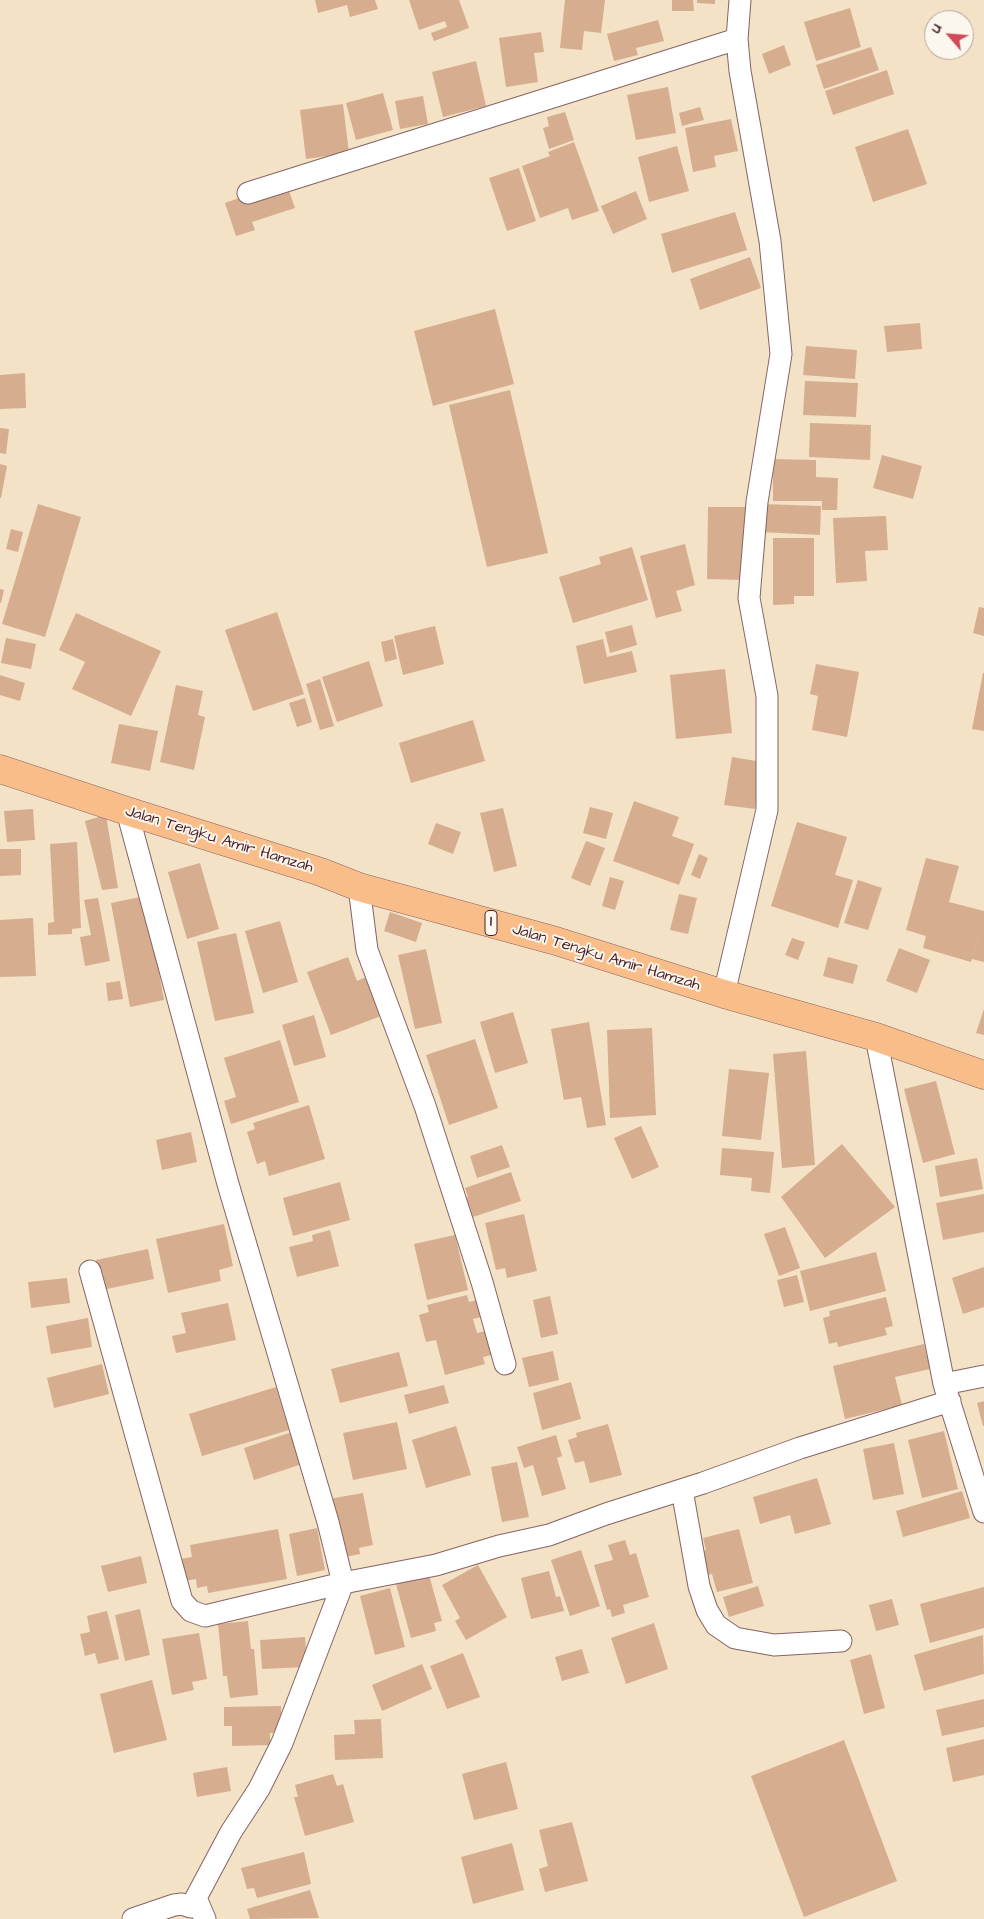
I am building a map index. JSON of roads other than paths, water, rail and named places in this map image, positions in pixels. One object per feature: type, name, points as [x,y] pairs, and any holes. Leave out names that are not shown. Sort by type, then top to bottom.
[{"type":"highway","name":"Jalan Tengku Amir Hamzah","points":[[0,769],[321,872],[359,887],[556,941],[724,994],[876,1037],[984,1074]]},
{"type":"street","points":[[724,994],[768,810],[767,696],[749,598],[757,502],[781,354],[770,241],[740,71],[737,38],[740,0]]},
{"type":"street","points":[[248,193],[737,38]]},
{"type":"street","points":[[127,811],[228,1184],[328,1522],[343,1583],[282,1743],[258,1789],[232,1832],[198,1913],[182,1904],[133,1919]]},
{"type":"street","points":[[359,887],[367,950],[425,1106],[482,1282],[505,1364]]},
{"type":"street","points":[[876,1037],[947,1393],[984,1512]]},
{"type":"street","points":[[90,1271],[182,1601],[198,1615],[205,1616],[343,1583],[436,1565],[499,1546],[549,1535],[800,1448],[947,1393],[984,1376]]},
{"type":"street","points":[[682,1490],[699,1586],[707,1610],[716,1625],[734,1638],[774,1645],[841,1641]]}]
